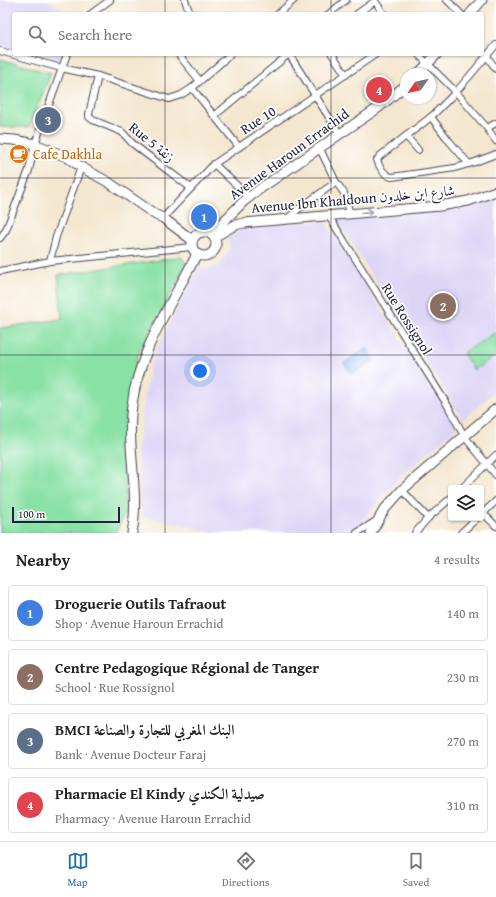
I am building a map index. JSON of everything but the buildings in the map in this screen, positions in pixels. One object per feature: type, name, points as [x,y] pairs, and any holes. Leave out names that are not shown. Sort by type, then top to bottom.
[{"type":"street","points":[[95,12],[110,0]]},
{"type":"street","points":[[185,0],[188,12]]},
{"type":"street","points":[[280,12],[294,0]]},
{"type":"street","points":[[331,12],[346,0]]},
{"type":"street","points":[[448,0],[459,12]]},
{"type":"street","points":[[472,12],[482,0]]},
{"type":"street","points":[[359,12],[367,2],[375,1],[383,12]]},
{"type":"street","points":[[496,44],[456,92],[431,117],[380,156],[378,160],[379,165],[387,175],[392,177],[438,171],[469,164],[496,154]]},
{"type":"street","points":[[0,51],[12,54]]},
{"type":"street","points":[[486,55],[496,69]]},
{"type":"street","points":[[18,56],[61,68],[98,76],[169,99],[181,95],[192,88],[229,56]]},
{"type":"street","points":[[0,238],[6,230],[26,177],[35,144],[65,56]]},
{"type":"street","points":[[180,56],[200,81]]},
{"type":"street","points":[[221,56],[224,60]]},
{"type":"street","points":[[279,56],[282,60]]},
{"type":"street","points":[[214,116],[287,56]]},
{"type":"street","points":[[290,56],[339,134]]},
{"type":"street","points":[[333,56],[346,75]]},
{"type":"street","name":"Rue 10","points":[[163,218],[214,164],[346,75],[371,56]]},
{"type":"street","points":[[420,56],[456,92],[473,114],[487,128],[496,142]]},
{"type":"street","points":[[424,68],[435,56]]},
{"type":"street","name":"Rue 5 زنقة","points":[[98,76],[89,117],[122,132],[132,143],[191,188]]},
{"type":"street","points":[[192,88],[239,147]]},
{"type":"street","name":"Avenue Haroun Errachid","points":[[212,235],[249,197],[378,108],[400,90]]},
{"type":"street","points":[[431,117],[469,164]]},
{"type":"street","points":[[487,128],[496,123]]},
{"type":"street","points":[[406,136],[418,150]]},
{"type":"street","points":[[0,139],[35,144],[67,157],[81,167],[108,182],[151,212],[163,218],[194,247],[200,256],[208,256],[214,251],[216,244],[212,235],[206,232],[196,235],[194,247],[149,346],[135,386],[130,436],[134,505],[132,533]]},
{"type":"street","points":[[320,147],[336,182],[344,193],[350,214]]},
{"type":"street","points":[[214,164],[249,197]]},
{"type":"street","points":[[50,261],[56,237],[81,167]]},
{"type":"street","points":[[286,220],[297,210],[336,182]]},
{"type":"street","name":"Avenue Ibn Khaldoun شارع ابن خلدون","points":[[212,235],[235,225],[244,223],[457,204],[476,199],[496,191]]},
{"type":"street","points":[[238,207],[244,223]]},
{"type":"street","name":"Rue Rossignol","points":[[328,215],[448,406],[464,436],[496,475]]},
{"type":"street","points":[[0,271],[50,261],[194,247]]},
{"type":"street","points":[[371,533],[384,510],[402,490],[496,409]]},
{"type":"street","points":[[465,485],[496,456]]},
{"type":"street","points":[[402,490],[428,518]]},
{"type":"street","points":[[414,533],[428,518],[448,501]]},
{"type":"street","points":[[484,512],[496,502]]},
{"type":"street","points":[[484,516],[496,526]]},
{"type":"street","points":[[357,533],[377,521]]},
{"type":"street","points":[[461,533],[474,521]]},
{"type":"shaded area","points":[[0,0],[48,0],[66,12],[12,12],[12,51],[0,48]]},
{"type":"shaded area","points":[[27,56],[60,56],[57,65]]},
{"type":"shaded area","points":[[496,195],[496,392],[494,392],[463,420],[337,220],[460,209]]},
{"type":"shaded area","points":[[324,221],[457,427],[399,478],[362,522],[350,533],[212,533],[181,524],[143,516],[141,507],[137,447],[149,370],[155,352],[198,268],[207,269],[217,267],[230,249],[228,236],[253,225]]},
{"type":"green space","points":[[0,59],[51,73],[29,127],[0,127]]},
{"type":"green space","points":[[181,257],[187,264],[138,354],[125,419],[125,513],[116,533],[0,533],[0,328],[62,319],[58,275]]},
{"type":"green space","points":[[496,332],[496,355],[474,370],[463,353]]},
{"type":"water","points":[[367,348],[374,360],[351,374],[344,363]]},
{"type":"place","name":"Pharmacie El Kindy صيدلية الكندي","points":[[379,90]]},
{"type":"place","name":"BMCI البنك المغربي للتجارة والصناعة","points":[[48,120]]},
{"type":"place","name":"Cafe Dakhla","points":[[19,154]]},
{"type":"place","name":"Droguerie Outils Tafraout","points":[[204,217]]},
{"type":"place","name":"Centre Pedagogique Régional de Tanger","points":[[443,306]]}]
